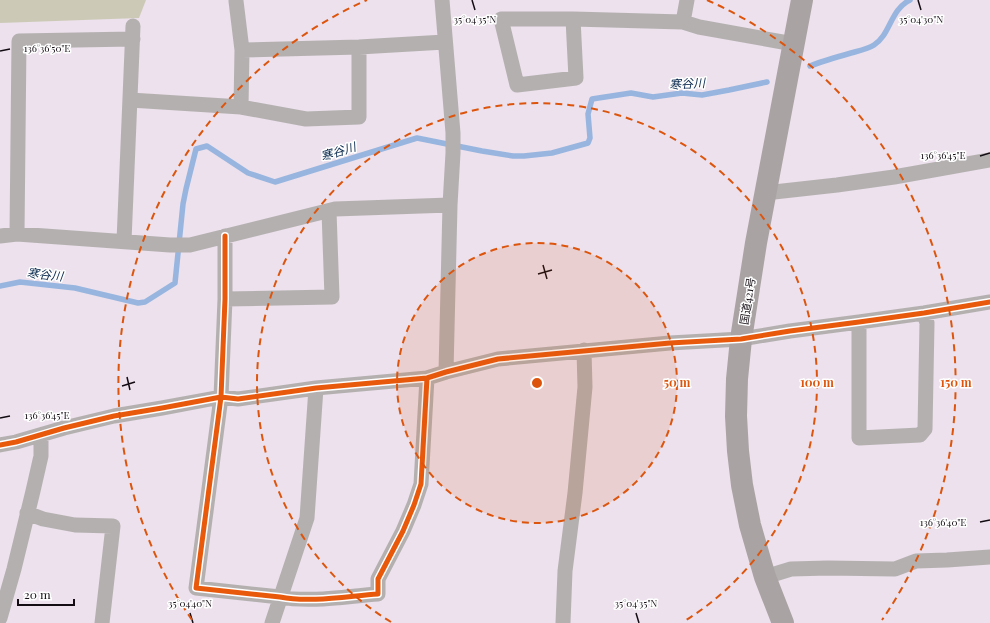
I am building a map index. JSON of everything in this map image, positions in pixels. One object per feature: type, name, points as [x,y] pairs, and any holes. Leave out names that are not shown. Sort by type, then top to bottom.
[{"type":"highway","name":"国道421号","points":[[783,623],[766,577],[750,525],[742,485],[736,416],[736,379],[756,243],[802,0]]},
{"type":"street","points":[[442,0],[453,133],[446,372]]},
{"type":"street","points":[[683,22],[688,0]]},
{"type":"street","points":[[236,1],[242,50],[241,107]]},
{"type":"street","points":[[573,19],[576,78],[517,85],[501,19],[573,19],[683,22],[699,27],[794,44]]},
{"type":"street","points":[[17,234],[19,41],[133,33],[124,241]]},
{"type":"street","points":[[242,50],[359,47],[445,42]]},
{"type":"street","points":[[130,100],[241,107],[306,118],[359,117],[359,47]]},
{"type":"street","points":[[765,193],[894,177],[990,160]]},
{"type":"street","points":[[0,236],[17,234],[170,245],[190,245],[335,209],[450,205]]},
{"type":"street","points":[[225,299],[332,297],[329,211]]},
{"type":"street","points":[[225,236],[222,397],[196,588],[291,599],[315,599],[378,594],[378,579],[403,531],[414,506],[421,484],[427,378]]},
{"type":"street","points":[[0,444],[16,442],[64,428],[114,416],[222,397],[238,399],[316,388],[427,378],[498,359],[670,342],[741,338],[924,313],[990,302]]},
{"type":"street","points":[[859,322],[859,438],[920,435],[925,429],[927,323],[924,313]]},
{"type":"street","points":[[563,623],[565,571],[575,493],[585,387],[584,350]]},
{"type":"street","points":[[272,623],[307,518],[316,388]]},
{"type":"street","points":[[0,618],[14,569],[40,456],[41,435]]},
{"type":"street","points":[[27,513],[43,519],[75,525],[113,526],[102,623]]},
{"type":"street","points":[[766,577],[791,569],[895,569],[916,561],[990,557]]},
{"type":"shaded area","points":[[0,0],[146,0],[139,18],[0,23]]},
{"type":"waterway","name":"寒谷川","points":[[810,66],[866,49],[874,45],[884,35],[898,10],[903,4],[910,0]]},
{"type":"waterway","name":"寒谷川","points":[[0,286],[20,282],[75,288],[138,303],[145,302],[175,283],[183,204],[186,189],[196,149],[207,146],[248,173],[275,182],[417,138],[513,156],[552,153],[588,143],[590,138],[588,114],[592,99],[631,93],[653,97],[682,93],[702,95],[767,82]]},
{"type":"cycle path","points":[[225,236],[225,299],[221,397],[196,588],[292,599],[378,594],[378,579],[403,531],[421,484],[427,378]]},
{"type":"cycle path","points":[[0,445],[114,416],[221,397],[238,399],[316,388],[427,378],[498,359],[670,343],[741,339],[990,302]]}]
